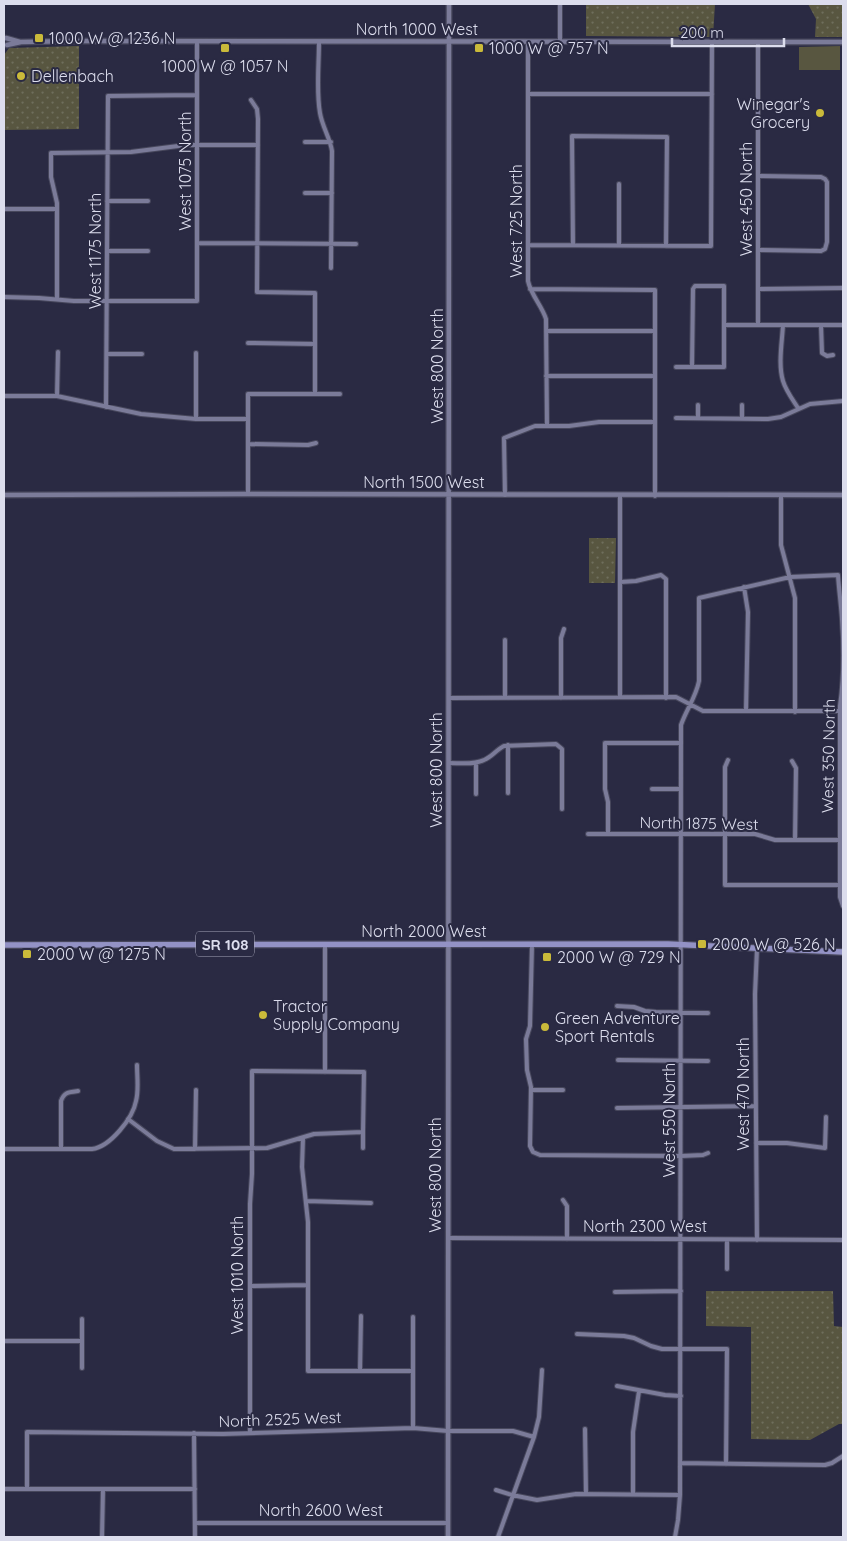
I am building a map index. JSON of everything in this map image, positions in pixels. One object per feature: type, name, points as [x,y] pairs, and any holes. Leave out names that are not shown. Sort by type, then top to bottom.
[{"type":"main road","name":"North 2000 West","points":[[4,945],[681,945],[843,952]]},
{"type":"street","name":"West 800 North","points":[[448,1537],[449,4]]},
{"type":"street","points":[[560,4],[560,42]]},
{"type":"street","name":"North 1000 West","points":[[5,36],[21,42]]},
{"type":"street","points":[[5,36],[5,48]]},
{"type":"street","name":"West 1075 North","points":[[107,302],[197,301],[197,41]]},
{"type":"street","name":"North 1000 West","points":[[5,48],[21,42],[843,42]]},
{"type":"street","points":[[319,42],[319,107],[321,120],[331,142],[331,268]]},
{"type":"street","name":"West 725 North","points":[[528,42],[528,281],[530,288],[544,311],[546,319],[547,426]]},
{"type":"street","points":[[528,246],[711,246],[712,42]]},
{"type":"street","name":"West 450 North","points":[[758,42],[758,326]]},
{"type":"street","points":[[528,94],[712,94]]},
{"type":"street","name":"West 1175 North","points":[[106,407],[108,96],[197,95]]},
{"type":"street","points":[[251,100],[257,109],[257,292],[315,293],[315,394]]},
{"type":"street","points":[[572,246],[572,136],[667,137],[666,246]]},
{"type":"street","points":[[305,142],[331,142]]},
{"type":"street","points":[[57,299],[57,209],[51,177],[51,153],[146,151],[197,145],[258,145]]},
{"type":"street","points":[[758,176],[821,177],[827,182],[827,242],[825,249],[821,251],[758,250]]},
{"type":"street","points":[[619,184],[619,246]]},
{"type":"street","points":[[305,193],[332,193]]},
{"type":"street","points":[[107,201],[148,201]]},
{"type":"street","points":[[4,209],[57,209]]},
{"type":"street","points":[[197,243],[356,244]]},
{"type":"street","points":[[107,252],[148,252]]},
{"type":"street","points":[[676,367],[692,367],[724,367],[724,286],[695,286],[693,289],[692,367]]},
{"type":"street","points":[[530,288],[655,290],[654,496]]},
{"type":"street","points":[[758,289],[843,288]]},
{"type":"street","points":[[4,297],[107,302]]},
{"type":"street","points":[[724,325],[843,325]]},
{"type":"street","points":[[821,325],[822,353],[827,356],[833,355]]},
{"type":"street","points":[[783,326],[781,372],[783,380],[798,408]]},
{"type":"street","points":[[546,331],[655,330]]},
{"type":"street","points":[[248,343],[315,344]]},
{"type":"street","points":[[57,396],[58,352]]},
{"type":"street","points":[[196,353],[196,419]]},
{"type":"street","points":[[107,354],[142,354]]},
{"type":"street","points":[[546,376],[654,376]]},
{"type":"street","points":[[248,494],[248,394],[340,394]]},
{"type":"street","points":[[4,396],[57,396],[141,414],[196,419],[248,419]]},
{"type":"street","points":[[676,418],[768,418],[781,416],[810,404],[843,401]]},
{"type":"street","points":[[698,405],[698,418]]},
{"type":"street","points":[[742,405],[742,418]]},
{"type":"street","points":[[504,495],[504,438],[534,426],[569,426],[598,422],[654,422]]},
{"type":"street","points":[[248,444],[308,445],[316,443]]},
{"type":"street","name":"North 1500 West","points":[[4,496],[248,494],[843,495]]},
{"type":"street","points":[[782,495],[781,545],[795,598],[795,712]]},
{"type":"street","points":[[620,496],[620,697]]},
{"type":"street","points":[[620,582],[636,581],[661,575],[666,579],[666,698]]},
{"type":"street","name":"West 350 North","points":[[790,577],[838,575],[842,619],[840,897],[843,906]]},
{"type":"street","points":[[746,711],[748,612],[744,588],[790,577]]},
{"type":"street","name":"West 550 North","points":[[675,1537],[680,1494],[681,1396],[681,725],[694,698],[699,681],[699,598],[744,588]]},
{"type":"street","points":[[561,698],[561,638],[564,629]]},
{"type":"street","points":[[505,640],[505,698]]},
{"type":"street","points":[[449,698],[676,697],[703,711],[840,712]]},
{"type":"street","points":[[608,834],[608,802],[605,789],[605,743],[680,743]]},
{"type":"street","points":[[449,763],[476,763],[484,760],[496,750],[508,746],[556,744],[562,749],[562,809]]},
{"type":"street","points":[[508,746],[508,793]]},
{"type":"street","points":[[728,760],[725,767],[725,885],[840,884]]},
{"type":"street","points":[[792,761],[796,768],[795,840]]},
{"type":"street","points":[[476,763],[476,794]]},
{"type":"street","points":[[652,789],[680,789]]},
{"type":"street","name":"North 1875 West","points":[[588,834],[755,834],[775,840],[840,840]]},
{"type":"street","points":[[325,944],[325,1072],[364,1072],[363,1148]]},
{"type":"street","points":[[532,945],[530,1026],[526,1040],[527,1070],[531,1090],[530,1146],[534,1152],[540,1155],[681,1156],[708,1153]]},
{"type":"street","name":"West 470 North","points":[[757,949],[755,994],[757,1240]]},
{"type":"street","points":[[617,1006],[634,1007],[656,1012],[708,1013]]},
{"type":"street","points":[[618,1060],[708,1061]]},
{"type":"street","points":[[4,1149],[92,1149],[102,1147],[132,1114],[137,1100],[138,1065]]},
{"type":"street","name":"West 1010 North","points":[[250,1432],[252,1071],[325,1072]]},
{"type":"street","points":[[195,1148],[196,1090]]},
{"type":"street","points":[[531,1090],[563,1090]]},
{"type":"street","points":[[60,1149],[61,1101],[63,1095],[67,1092],[78,1091]]},
{"type":"street","points":[[617,1108],[756,1106]]},
{"type":"street","points":[[756,1143],[787,1143],[825,1148],[826,1117]]},
{"type":"street","points":[[128,1119],[166,1146],[174,1148],[267,1148],[324,1133],[363,1132]]},
{"type":"street","points":[[303,1138],[302,1167],[308,1222],[308,1371],[413,1371]]},
{"type":"street","points":[[564,1200],[567,1206],[567,1238]]},
{"type":"street","points":[[306,1201],[371,1203]]},
{"type":"street","name":"North 2300 West","points":[[448,1238],[843,1240]]},
{"type":"street","points":[[727,1240],[727,1269]]},
{"type":"street","points":[[250,1286],[307,1286]]},
{"type":"street","points":[[615,1292],[681,1292]]},
{"type":"street","points":[[360,1371],[361,1316]]},
{"type":"street","points":[[413,1317],[413,1428]]},
{"type":"street","points":[[82,1319],[82,1368]]},
{"type":"street","points":[[577,1334],[624,1336],[662,1349],[727,1349],[726,1464]]},
{"type":"street","points":[[4,1342],[82,1341]]},
{"type":"street","points":[[498,1537],[534,1437],[539,1417],[542,1370]]},
{"type":"street","points":[[617,1386],[639,1391],[681,1396]]},
{"type":"street","points":[[633,1494],[634,1419],[639,1391]]},
{"type":"street","name":"North 2525 West","points":[[27,1488],[27,1432],[223,1434],[413,1428],[448,1431],[512,1431],[534,1437]]},
{"type":"street","points":[[585,1429],[586,1494]]},
{"type":"street","points":[[194,1433],[195,1537]]},
{"type":"street","points":[[680,1463],[825,1464],[832,1463],[843,1456]]},
{"type":"street","points":[[4,1489],[194,1489]]},
{"type":"street","points":[[102,1537],[103,1489]]},
{"type":"street","points":[[496,1490],[536,1500],[562,1495],[586,1494],[680,1494]]},
{"type":"street","name":"North 2600 West","points":[[195,1523],[448,1523]]},
{"type":"shaded area","points":[[586,4],[715,4],[713,37],[586,36]]},
{"type":"shaded area","points":[[808,4],[843,4],[843,37],[815,37],[816,19]]},
{"type":"shaded area","points":[[79,46],[79,129],[4,130],[4,55],[9,48]]},
{"type":"shaded area","points":[[840,46],[840,70],[799,70],[799,47]]},
{"type":"shaded area","points":[[589,538],[616,538],[615,583],[589,583]]},
{"type":"shaded area","points":[[706,1291],[833,1291],[834,1326],[843,1327],[843,1424],[839,1424],[810,1440],[751,1439],[751,1327],[706,1326]]},
{"type":"place","name":"1000 W @ 1236 N","points":[[39,38]]},
{"type":"place","name":"1000 W @ 1057 N","points":[[225,48]]},
{"type":"place","name":"1000 W @ 757 N","points":[[479,48]]},
{"type":"place","name":"Dellenbach","points":[[21,76]]},
{"type":"place","name":"Winegar's Grocery","points":[[820,113]]},
{"type":"place","name":"2000 W @ 526 N","points":[[702,944]]},
{"type":"place","name":"2000 W @ 1275 N","points":[[27,954]]},
{"type":"place","name":"2000 W @ 729 N","points":[[547,957]]},
{"type":"place","name":"Tractor Supply Company","points":[[263,1015]]},
{"type":"place","name":"Green Adventure Sport Rentals","points":[[545,1027]]}]
